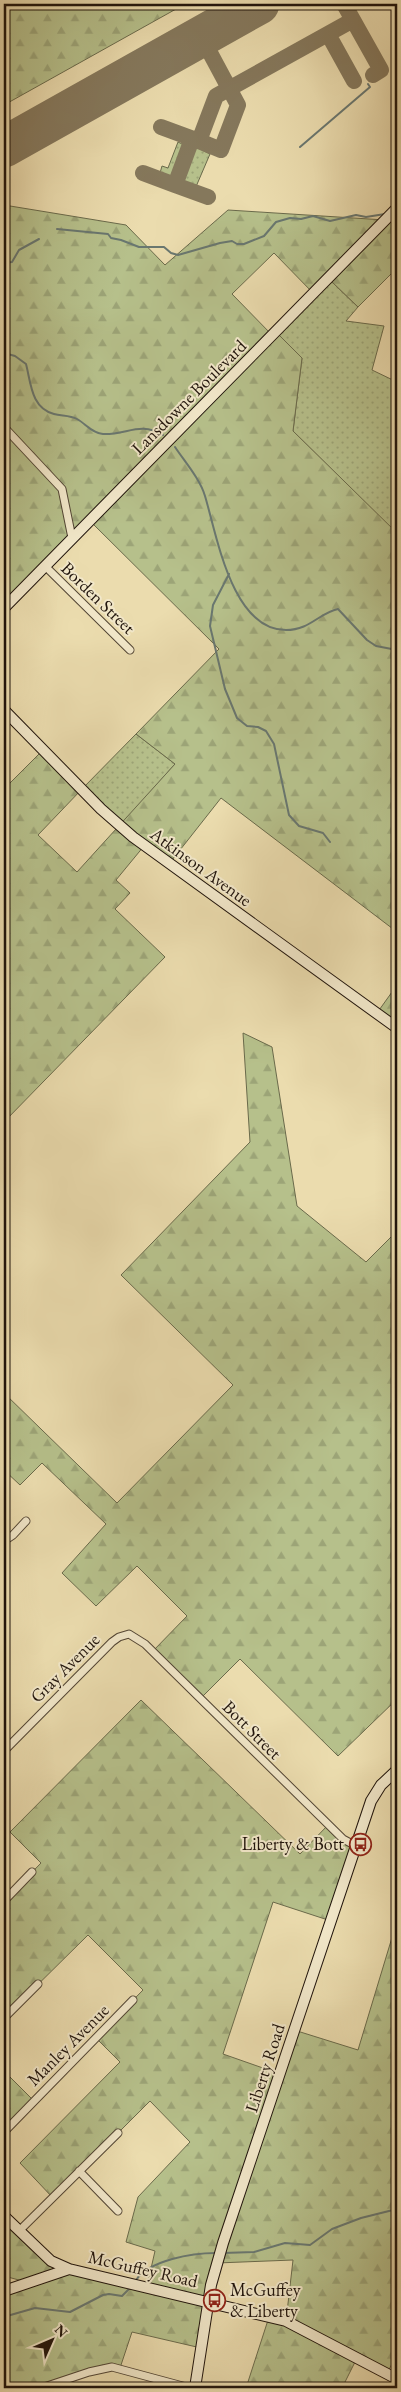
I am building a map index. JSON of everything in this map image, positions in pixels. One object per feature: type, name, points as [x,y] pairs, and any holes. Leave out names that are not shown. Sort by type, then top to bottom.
[{"type":"street","name":"Lansdowne Boulevard","points":[[4,608],[397,208]]},
{"type":"street","points":[[4,427],[62,489],[72,538]]},
{"type":"street","name":"Borden Street","points":[[45,566],[130,650]]},
{"type":"street","name":"Atkinson Avenue","points":[[4,710],[101,809],[133,837],[397,1028]]},
{"type":"street","points":[[4,1541],[13,1535],[26,1521]]},
{"type":"street","name":"Gray Avenue","points":[[4,1751],[112,1642],[118,1637],[129,1634]]},
{"type":"street","name":"Bott Street","points":[[129,1634],[145,1644],[343,1839],[356,1846]]},
{"type":"street","name":"Liberty Road","points":[[195,2388],[209,2302],[223,2243],[373,1797],[381,1785],[397,1770]]},
{"type":"street","points":[[4,1900],[32,1872]]},
{"type":"street","points":[[4,2018],[38,1984]]},
{"type":"street","name":"Manley Avenue","points":[[4,2132],[133,2000]]},
{"type":"street","points":[[19,2231],[118,2133]]},
{"type":"street","points":[[79,2171],[118,2211]]},
{"type":"street","name":"McGuffey Road","points":[[4,2216],[52,2261],[70,2269],[159,2289],[286,2322],[397,2379]]},
{"type":"street","points":[[4,2291],[70,2269]]},
{"type":"street","points":[[41,2388],[89,2372],[112,2367],[190,2388]]},
{"type":"green space","points":[[4,4],[185,4],[4,105]]},
{"type":"green space","points":[[178,142],[184,145],[172,177],[160,173],[162,166],[168,168]]},
{"type":"green space","points":[[196,147],[210,154],[195,189],[183,183]]},
{"type":"green space","points":[[4,205],[126,225],[165,265],[228,210],[385,220],[397,208],[397,268],[358,307],[329,279],[314,294],[274,253],[232,294],[272,335],[276,332],[302,358],[293,431],[397,533],[397,932],[221,798],[169,864],[144,846],[116,880],[130,893],[115,909],[165,957],[4,1122],[4,789],[43,750],[82,789],[38,835],[77,872],[175,764],[136,734],[219,649],[90,521],[13,598],[4,589]]},
{"type":"green space","points":[[329,279],[358,307],[346,321],[384,326],[372,370],[397,382],[397,524],[392,529],[293,431],[302,358],[276,332]]},
{"type":"green space","points":[[136,734],[175,764],[120,826],[82,789]]},
{"type":"green space","points":[[397,985],[397,1028],[377,1013]]},
{"type":"green space","points":[[243,1033],[272,1047],[297,1206],[366,1262],[397,1231],[397,1699],[338,1756],[240,1659],[200,1699],[152,1652],[187,1616],[137,1566],[96,1606],[62,1573],[106,1524],[42,1463],[20,1485],[4,1470],[4,1393],[117,1503],[233,1385],[121,1275],[250,1142]]},
{"type":"green space","points":[[141,1700],[300,1854],[328,1825],[356,1846],[331,1921],[273,1902],[223,2054],[280,2074],[294,2030],[358,2050],[397,1921],[397,2355],[387,2373],[357,2358],[342,2388],[246,2388],[269,2317],[286,2321],[293,2260],[217,2263],[201,2348],[132,2332],[120,2368],[111,2367],[41,2388],[4,2388],[4,2291],[30,2283],[4,2276],[4,2216],[52,2261],[147,2286],[155,2251],[126,2242],[138,2197],[190,2142],[150,2101],[53,2198],[20,2163],[120,2062],[96,2038],[143,1990],[88,1935],[4,2018],[4,1901],[41,1863],[10,1832]]},
{"type":"green space","points":[[4,2071],[34,2101],[4,2132]]},
{"type":"waterway","points":[[300,147],[370,87],[368,84]]},
{"type":"waterway","points":[[57,229],[108,234],[111,238],[139,247],[164,247],[171,253],[178,255],[220,243],[232,241],[237,244],[244,244],[264,236],[276,222],[290,218],[301,219],[313,216],[330,221],[356,215],[366,217],[385,214]]},
{"type":"waterway","points":[[391,220],[397,222]]},
{"type":"waterway","points":[[4,263],[12,262],[19,250],[39,239]]},
{"type":"waterway","points":[[4,353],[15,356],[26,364],[33,394],[36,401],[46,411],[74,418],[92,430],[103,434],[147,429],[163,435]]},
{"type":"waterway","points":[[175,447],[203,490],[230,578],[240,598],[252,615],[268,626],[286,630],[302,627],[338,609],[367,640],[376,646],[397,650]]},
{"type":"waterway","points":[[229,574],[213,605],[210,626],[225,689],[237,718],[247,726],[258,727],[266,731],[274,744],[289,815],[299,826],[323,833],[330,842]]},
{"type":"waterway","points":[[223,2253],[254,2252],[285,2243],[310,2245],[332,2229],[361,2218],[397,2209]]},
{"type":"waterway","points":[[136,2280],[151,2267],[172,2259],[195,2254],[216,2253]]},
{"type":"waterway","points":[[4,2320],[7,2316],[35,2308],[70,2312],[103,2295],[122,2296],[130,2288]]},
{"type":"taxiway","points":[[344,4],[381,70],[373,75]]},
{"type":"taxiway","points":[[161,127],[199,141],[216,96],[353,20]]},
{"type":"taxiway","points":[[328,34],[354,81]]},
{"type":"taxiway","points":[[199,141],[221,150],[238,105],[201,36]]},
{"type":"taxiway","points":[[143,173],[175,185],[192,139]]},
{"type":"taxiway","points":[[175,185],[208,197]]},
{"type":"runway","points":[[4,147],[259,4]]},
{"type":"place","name":"Liberty & Bott","points":[[360,1844]]},
{"type":"place","name":"McGuffey & Liberty","points":[[214,2300]]}]
